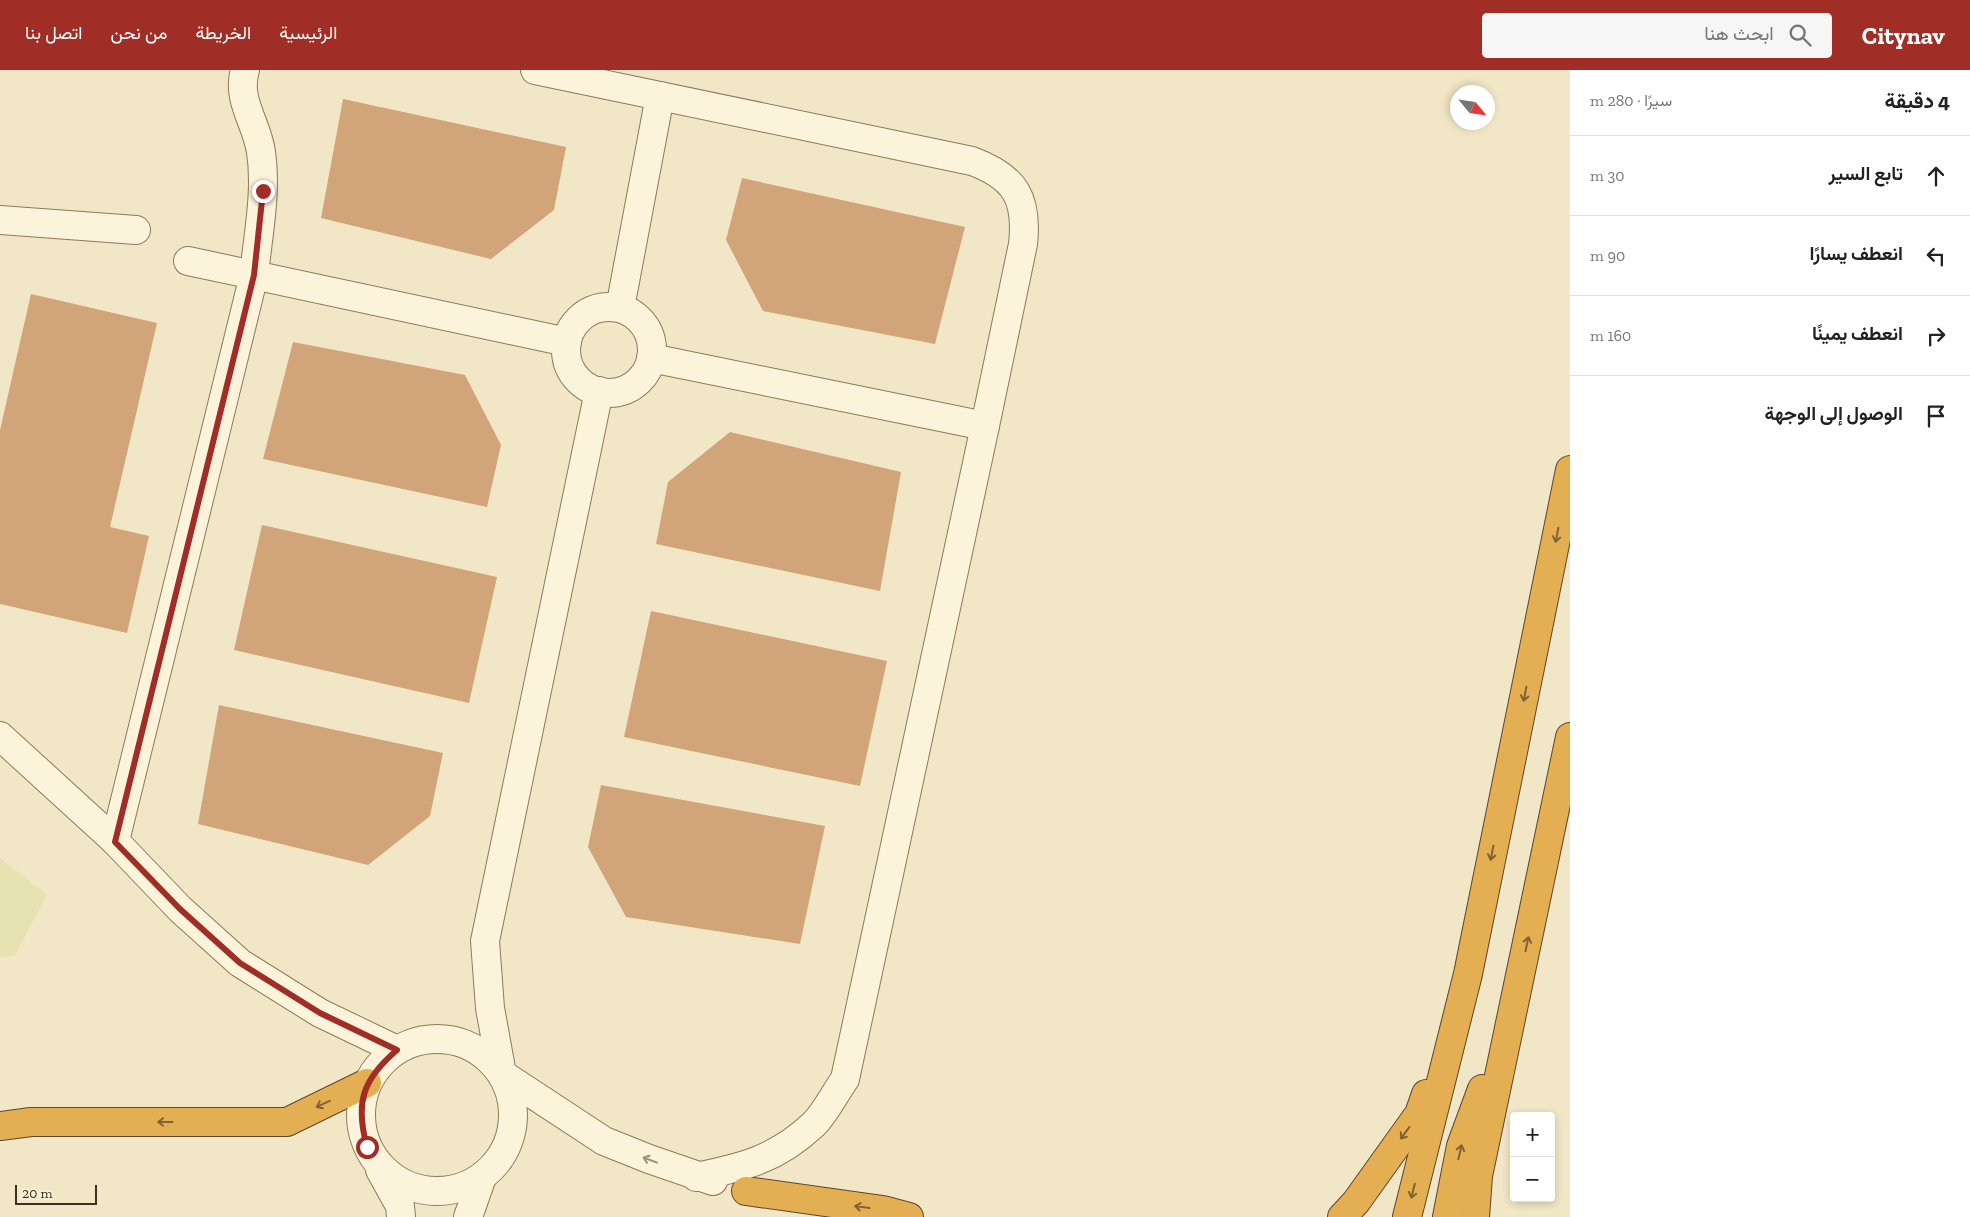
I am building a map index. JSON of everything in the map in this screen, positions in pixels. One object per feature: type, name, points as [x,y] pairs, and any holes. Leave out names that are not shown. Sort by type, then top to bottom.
[{"type":"highway","points":[[1407,1217],[1468,974],[1570,470]]},
{"type":"highway","points":[[1475,1217],[1478,1176],[1570,737]]},
{"type":"highway","points":[[1342,1217],[1356,1202],[1419,1114],[1468,974]]},
{"type":"highway","points":[[1447,1217],[1461,1146],[1517,992]]},
{"type":"highway","points":[[0,1126],[31,1122],[287,1122],[367,1084]]},
{"type":"highway","points":[[746,1191],[819,1217]]},
{"type":"highway","points":[[746,1191],[883,1210],[909,1217]]},
{"type":"street","points":[[115,842],[254,275],[263,191],[261,150],[243,98],[242,79],[245,70]]},
{"type":"street","points":[[535,70],[972,161],[993,169],[1010,183],[1020,201],[1025,222],[985,426],[844,1079],[815,1123],[774,1154],[740,1168],[696,1177]]},
{"type":"street","points":[[620,308],[660,96]]},
{"type":"street","points":[[0,220],[136,230]]},
{"type":"street","points":[[188,261],[567,342]]},
{"type":"street","points":[[606,307],[620,308],[632,314],[643,323],[650,334],[651,358],[644,375],[634,385],[621,392],[606,393],[592,389],[580,382],[571,370],[567,356],[567,342],[572,328],[592,310],[606,307]]},
{"type":"street","points":[[651,358],[985,426]]},
{"type":"street","points":[[599,391],[485,941],[490,1008],[502,1074],[604,1141],[696,1177],[746,1191]]},
{"type":"street","points":[[0,736],[115,842],[180,909],[240,963],[320,1013],[397,1050]]},
{"type":"street","points":[[367,1147],[380,1166],[397,1180],[418,1190],[440,1192],[462,1188],[482,1177],[498,1161],[510,1141],[514,1118],[512,1095],[502,1074],[487,1056],[466,1044],[443,1038],[419,1041],[397,1050],[380,1064],[367,1084],[362,1104],[362,1126],[367,1147],[400,1206],[401,1217]]},
{"type":"street","points":[[468,1217],[482,1177]]},
{"type":"shaded area","points":[[0,858],[47,895],[15,955],[0,958]]},
{"type":"building","points":[[343,99],[566,147],[554,210],[491,259],[321,218]]},
{"type":"building","points":[[742,178],[965,227],[935,344],[763,311],[726,240]]},
{"type":"building","points":[[31,294],[157,323],[110,527],[149,536],[127,633],[0,604],[0,430]]},
{"type":"building","points":[[293,342],[465,375],[501,445],[487,507],[263,459]]},
{"type":"building","points":[[730,432],[901,472],[880,591],[656,544],[668,482]]},
{"type":"building","points":[[262,525],[497,577],[469,703],[234,650]]},
{"type":"building","points":[[651,611],[887,661],[860,786],[624,737]]},
{"type":"building","points":[[219,705],[443,753],[430,816],[368,865],[198,824]]},
{"type":"building","points":[[601,785],[825,826],[800,944],[626,917],[588,847]]},
{"type":"route","points":[[263,191],[254,275],[115,842],[180,909],[240,963],[320,1013],[397,1050],[380,1064],[367,1084],[362,1104],[362,1126],[367,1147]]}]
